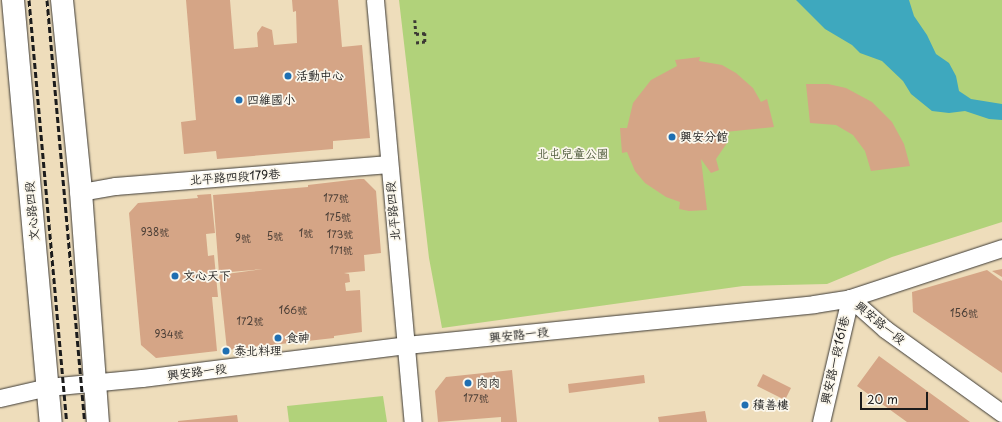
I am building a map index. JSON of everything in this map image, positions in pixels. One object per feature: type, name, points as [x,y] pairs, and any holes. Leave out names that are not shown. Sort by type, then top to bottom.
[{"type":"main road","name":"文心路四段","points":[[13,0],[51,422]]},
{"type":"main road","points":[[62,0],[81,192],[98,422]]},
{"type":"street","name":"北平路四段","points":[[375,0],[412,422]]},
{"type":"street","name":"北平路四段179巷","points":[[81,192],[115,186],[389,164]]},
{"type":"street","points":[[850,298],[1002,248]]},
{"type":"street","name":"興安路一段","points":[[0,398],[48,387],[95,384],[406,345],[814,304],[850,298],[885,329],[1002,413]]},
{"type":"street","name":"興安路一段161巷","points":[[821,422],[850,298]]},
{"type":"path","points":[[415,20],[416,34],[425,33],[426,42],[416,43]]},
{"type":"green space","name":"北屯兒童公園","points":[[399,0],[1002,0],[1002,222],[892,257],[827,284],[743,286],[442,328],[429,258]]},
{"type":"green space","points":[[383,396],[387,422],[289,422],[287,406]]},
{"type":"water","points":[[796,0],[909,0],[914,16],[927,35],[936,54],[949,63],[956,76],[959,91],[971,99],[1002,104],[1002,120],[989,119],[965,111],[949,113],[932,111],[911,94],[903,81],[882,61],[860,53],[852,45],[825,29]]},
{"type":"building","name":"活動中心","points":[[186,0],[230,0],[234,49],[258,47],[257,33],[262,26],[272,30],[274,45],[297,43],[296,11],[293,12],[292,0],[338,0],[342,47],[362,45],[370,138],[333,141],[333,149],[217,159],[216,151],[184,154],[181,122],[196,120]]},
{"type":"building","name":"興安分館","points":[[700,57],[699,61],[722,65],[736,73],[753,88],[761,102],[767,99],[774,127],[725,132],[723,142],[727,143],[716,159],[719,170],[711,173],[701,159],[707,210],[689,211],[679,209],[680,202],[666,197],[645,183],[635,171],[627,152],[622,153],[620,128],[627,128],[633,103],[651,80],[677,66],[675,60]]},
{"type":"building","points":[[806,84],[828,84],[846,88],[872,102],[892,122],[904,144],[910,166],[871,171],[865,151],[853,135],[836,125],[810,123]]},
{"type":"building","points":[[364,179],[376,191],[381,253],[364,255],[365,271],[344,273],[349,274],[350,282],[345,283],[346,291],[360,290],[362,332],[334,336],[334,338],[227,350],[219,275],[263,269],[219,273],[213,195],[308,187],[308,185]]},
{"type":"building","name":"文心天下","points":[[211,194],[215,233],[206,234],[208,256],[214,255],[218,297],[212,297],[217,351],[156,358],[141,345],[129,213],[138,203],[198,198],[197,195]]},
{"type":"building","points":[[1002,269],[1002,277],[992,271]]},
{"type":"building","points":[[987,270],[1002,281],[1002,373],[913,312],[912,292]]},
{"type":"building","points":[[879,356],[970,422],[907,422],[857,386]]},
{"type":"building","points":[[512,370],[517,422],[501,422],[501,417],[438,422],[435,391],[446,377]]},
{"type":"building","points":[[763,374],[791,388],[785,400],[757,386]]},
{"type":"building","points":[[644,375],[645,383],[569,393],[568,384]]},
{"type":"building","points":[[705,411],[707,422],[659,422],[658,417]]},
{"type":"building","points":[[237,415],[238,422],[178,422],[178,421]]},
{"type":"railway","points":[[29,0],[67,422]]},
{"type":"railway","points":[[47,0],[85,422]]},
{"type":"place","name":"活動中心","points":[[288,76]]},
{"type":"place","name":"四維國小","points":[[239,100]]},
{"type":"place","name":"興安分館","points":[[672,137]]},
{"type":"place","name":"文心天下","points":[[175,276]]},
{"type":"place","name":"食神","points":[[278,338]]},
{"type":"place","name":"泰北料理","points":[[226,351]]},
{"type":"place","name":"肉肉","points":[[468,383]]},
{"type":"place","name":"積善樓","points":[[745,405]]}]
